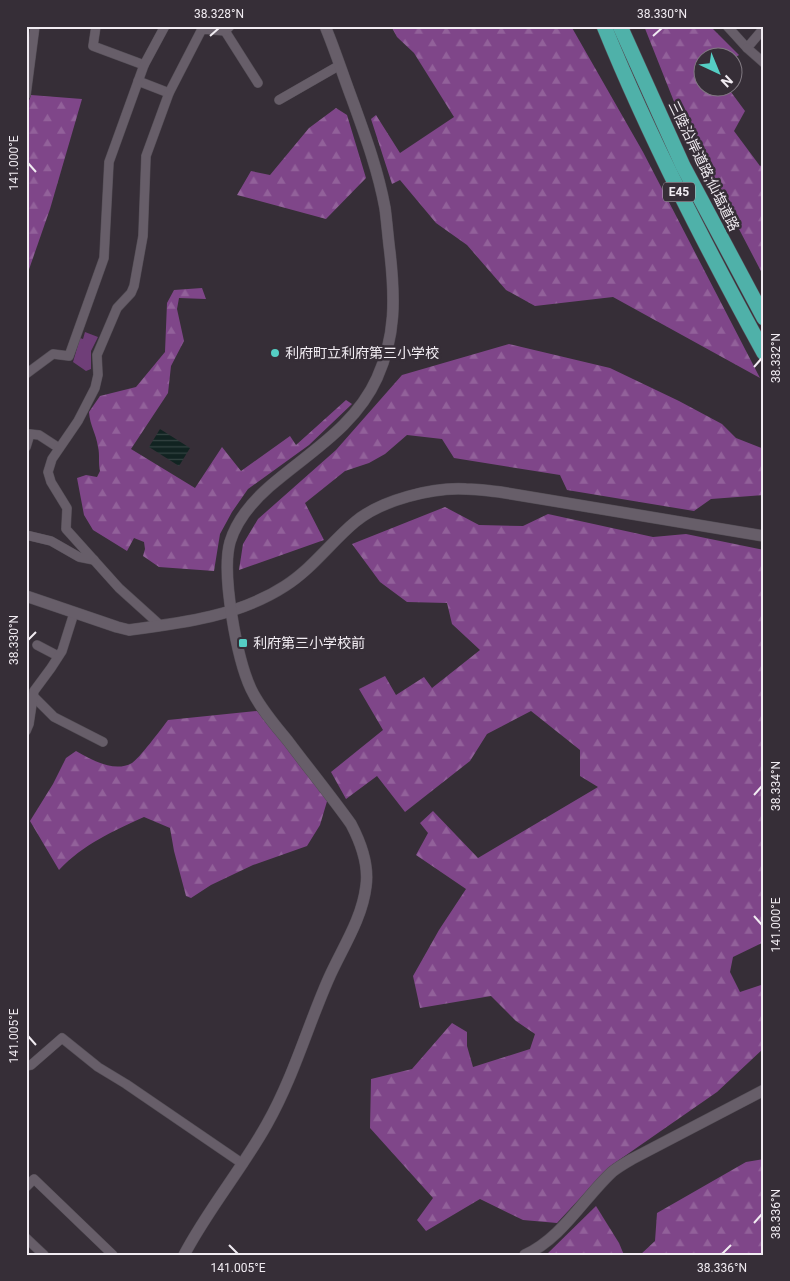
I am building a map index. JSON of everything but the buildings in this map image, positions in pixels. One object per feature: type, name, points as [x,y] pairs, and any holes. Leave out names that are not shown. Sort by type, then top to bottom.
[{"type":"highway","name":"E45","points":[[604,26],[670,174],[721,275],[764,353]]},
{"type":"highway","name":"三陸沿岸道路;仙塩道路","points":[[620,26],[683,166],[764,318]]},
{"type":"street","points":[[26,95],[35,26]]},
{"type":"street","points":[[96,26],[93,46],[144,65]]},
{"type":"street","points":[[26,374],[53,354],[70,356],[104,258],[109,162],[144,65],[164,26]]},
{"type":"street","points":[[184,1255],[193,1238],[268,1123],[316,1008],[359,916],[367,884],[361,842],[351,824],[267,714],[252,690],[240,657],[231,611],[227,556],[230,542],[240,520],[250,506],[270,487],[344,426],[364,402],[377,379],[387,351],[392,329],[394,306],[385,209],[378,174],[326,26]]},
{"type":"street","points":[[727,26],[764,63]]},
{"type":"street","points":[[160,625],[119,588],[66,529],[68,508],[51,482],[48,472],[52,459],[78,421],[95,388],[98,375],[97,354],[117,308],[131,293],[134,286],[143,236],[146,156],[169,93],[198,28],[227,29],[258,83]]},
{"type":"street","points":[[747,48],[764,28]]},
{"type":"street","points":[[279,100],[340,65]]},
{"type":"street","points":[[138,81],[169,93]]},
{"type":"street","points":[[26,447],[30,434],[39,435],[59,448]]},
{"type":"street","points":[[26,596],[129,630],[215,616],[246,606],[286,586],[366,514],[410,496],[441,490],[466,488],[500,492],[764,536]]},
{"type":"street","points":[[26,535],[52,541],[80,557],[94,560]]},
{"type":"street","points":[[26,731],[29,724],[34,691],[62,652],[74,613]]},
{"type":"street","points":[[38,645],[58,656]]},
{"type":"street","points":[[33,696],[54,717],[103,742]]},
{"type":"street","points":[[26,1066],[30,1065],[62,1038],[98,1067],[243,1164]]},
{"type":"street","points":[[525,1255],[548,1240],[561,1228],[614,1171],[632,1159],[764,1090]]},
{"type":"street","points":[[26,1187],[34,1179],[111,1254]]},
{"type":"street","points":[[26,1238],[44,1255]]},
{"type":"green space","points":[[391,26],[571,26],[643,152],[760,378],[613,297],[535,306],[506,290],[467,245],[436,223],[400,180],[392,184],[371,119],[376,115],[400,153],[454,117],[414,53],[397,37]]},
{"type":"green space","points":[[644,26],[710,26],[732,48],[692,48],[692,98],[735,98],[745,111],[734,131],[760,166],[764,164],[764,277],[715,183],[692,147]]},
{"type":"green space","points":[[31,95],[82,99],[50,209],[26,278],[26,109]]},
{"type":"green space","points":[[336,108],[347,115],[366,178],[326,219],[237,195],[251,171],[270,175],[309,128]]},
{"type":"green space","points":[[202,288],[206,299],[179,298],[177,309],[184,341],[171,366],[168,393],[131,449],[195,488],[222,447],[241,471],[290,436],[296,445],[346,400],[352,404],[309,445],[248,489],[220,534],[214,571],[159,567],[143,556],[144,542],[134,538],[127,551],[93,530],[84,515],[77,478],[86,475],[97,477],[100,471],[99,450],[89,412],[100,396],[136,387],[165,352],[167,303],[174,290]]},
{"type":"green space","points":[[509,344],[610,368],[722,424],[736,438],[764,449],[764,495],[711,499],[694,511],[567,490],[560,475],[454,458],[442,439],[407,435],[385,454],[369,463],[345,471],[305,503],[324,540],[239,570],[243,544],[258,519],[336,450],[402,375]]},
{"type":"green space","points":[[445,507],[479,525],[523,526],[548,514],[653,537],[686,534],[764,550],[764,942],[733,957],[730,972],[740,992],[764,984],[764,1048],[717,1092],[609,1167],[557,1223],[523,1220],[480,1199],[426,1231],[417,1220],[433,1198],[370,1128],[371,1079],[412,1069],[452,1023],[467,1032],[467,1046],[473,1067],[530,1049],[535,1034],[516,1021],[491,996],[420,1008],[413,976],[439,930],[466,889],[416,855],[428,833],[420,823],[433,811],[478,858],[598,787],[580,776],[580,750],[531,711],[487,734],[470,761],[405,812],[377,776],[346,799],[331,772],[383,730],[359,689],[385,676],[396,695],[424,677],[432,688],[480,650],[452,624],[447,603],[407,602],[380,582],[352,544]]},
{"type":"green space","points":[[257,711],[328,798],[320,825],[307,846],[253,865],[211,885],[191,898],[186,896],[170,828],[144,817],[88,846],[59,870],[30,821],[53,784],[66,758],[76,751],[103,764],[118,767],[125,766],[132,763],[139,756],[168,720]]},
{"type":"green space","points":[[764,1159],[764,1255],[640,1255],[655,1241],[657,1213],[746,1162]]},
{"type":"green space","points":[[596,1206],[619,1243],[624,1255],[546,1255]]},
{"type":"shaded area","points":[[85,332],[98,337],[91,351],[91,369],[86,371],[73,362],[80,338],[83,339]]},
{"type":"shaded area","points":[[160,429],[190,448],[179,466],[149,447]]},
{"type":"place","name":"利府町立利府第三小学校","points":[[275,353]]},
{"type":"place","name":"利府第三小学校前","points":[[243,643]]}]
